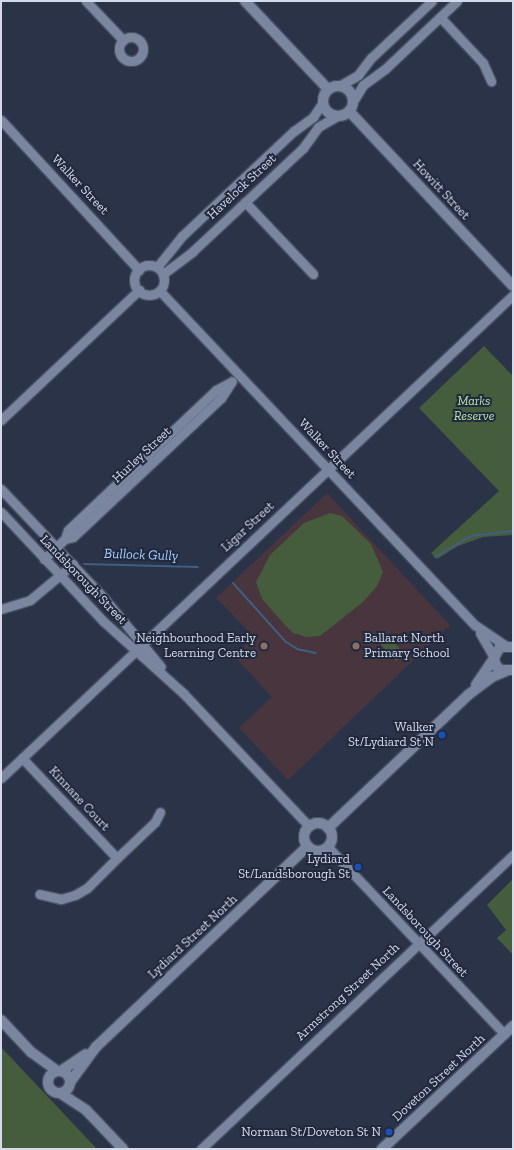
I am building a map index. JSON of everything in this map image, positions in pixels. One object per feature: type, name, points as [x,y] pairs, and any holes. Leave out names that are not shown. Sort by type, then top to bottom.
[{"type":"street","points":[[86,1],[123,40]]},
{"type":"street","points":[[245,1],[328,89]]},
{"type":"street","points":[[328,89],[341,86],[358,75],[371,58],[432,1]]},
{"type":"street","points":[[328,89],[323,102],[328,112],[337,116],[350,112],[354,100],[363,85],[385,69],[457,1]]},
{"type":"street","points":[[440,17],[483,63],[491,81]]},
{"type":"street","points":[[341,86],[349,90],[354,100]]},
{"type":"street","name":"Havelock Street","points":[[160,271],[182,236],[294,131],[313,117],[323,102]]},
{"type":"street","name":"Howitt Street","points":[[350,112],[513,286]]},
{"type":"street","name":"Havelock Street","points":[[160,271],[193,251],[303,148],[318,127],[337,116]]},
{"type":"street","name":"Walker Street","points":[[1,120],[139,270]]},
{"type":"street","points":[[245,202],[313,274]]},
{"type":"street","points":[[147,266],[160,271],[164,283],[160,291],[147,295],[139,290],[135,282],[139,270],[147,266]]},
{"type":"street","points":[[1,420],[139,290]]},
{"type":"street","name":"Walker Street","points":[[160,291],[475,625],[494,657]]},
{"type":"street","name":"Ligar Street","points":[[1,778],[513,295]]},
{"type":"street","name":"Hurley Street","points":[[44,559],[64,539],[68,530],[216,390],[231,382],[239,375]]},
{"type":"street","name":"Landsborough Street","points":[[1,489],[73,564],[139,647]]},
{"type":"street","name":"Landsborough Street","points":[[1,512],[60,576],[139,647],[309,826]]},
{"type":"street","points":[[1,609],[30,600],[73,564]]},
{"type":"street","name":"Walker Street","points":[[475,625],[510,646]]},
{"type":"street","points":[[468,695],[494,657],[498,648],[510,646]]},
{"type":"street","points":[[494,657],[497,667],[510,672]]},
{"type":"street","points":[[328,828],[468,695],[492,677],[510,672]]},
{"type":"street","name":"Kinnane Court","points":[[22,758],[117,858]]},
{"type":"street","points":[[40,894],[61,899],[75,895],[87,888],[155,822],[160,812]]},
{"type":"street","points":[[318,823],[328,828],[332,837],[328,847],[317,851],[308,846],[304,836],[309,826],[318,823]]},
{"type":"street","name":"Lydiard Street North","points":[[59,1071],[96,1047],[308,846]]},
{"type":"street","name":"Landsborough Street","points":[[328,847],[419,944],[510,1030]]},
{"type":"street","name":"Armstrong Street North","points":[[201,1149],[513,855]]},
{"type":"street","points":[[1,1020],[31,1052],[48,1079],[51,1090],[60,1093],[86,1110]]},
{"type":"street","name":"Doveton Street North","points":[[382,1149],[510,1030]]},
{"type":"street","name":"Lydiard Street North","points":[[71,1083],[96,1047]]},
{"type":"street","points":[[31,1052],[59,1071],[68,1074],[71,1083],[86,1110],[122,1149]]},
{"type":"street","points":[[48,1079],[59,1071]]},
{"type":"street","points":[[60,1093],[67,1091],[71,1083]]},
{"type":"shaded area","name":"Ballarat North Primary School","points":[[327,493],[450,625],[288,780],[239,728],[272,697],[234,656],[253,636],[216,598]]},
{"type":"green space","name":"Marks Reserve","points":[[484,346],[513,376],[513,535],[483,537],[458,546],[437,559],[431,553],[499,491],[419,408]]},
{"type":"green space","points":[[330,513],[342,516],[371,544],[383,572],[377,586],[363,602],[320,636],[306,637],[293,633],[285,625],[262,599],[256,582],[270,555],[304,523]]},
{"type":"green space","points":[[389,637],[404,653],[396,661],[381,645]]},
{"type":"green space","points":[[513,879],[513,955],[497,938],[506,930],[487,905]]},
{"type":"green space","points":[[1,1047],[97,1149],[1,1149]]},
{"type":"waterway","points":[[435,557],[471,536],[513,531]]},
{"type":"waterway","name":"Bullock Gully","points":[[84,564],[198,567]]},
{"type":"waterway","name":"Bullock Gully","points":[[233,583],[286,642],[297,649],[316,653]]},
{"type":"place","name":"Neighbourhood Early Learning Centre","points":[[264,646]]},
{"type":"place","name":"Ballarat North Primary School","points":[[356,646]]},
{"type":"place","name":"Walker St/Lydiard St N","points":[[442,735]]},
{"type":"place","name":"Lydiard St/Landsborough St","points":[[358,867]]},
{"type":"place","name":"Norman St/Doveton St N","points":[[389,1132]]}]
